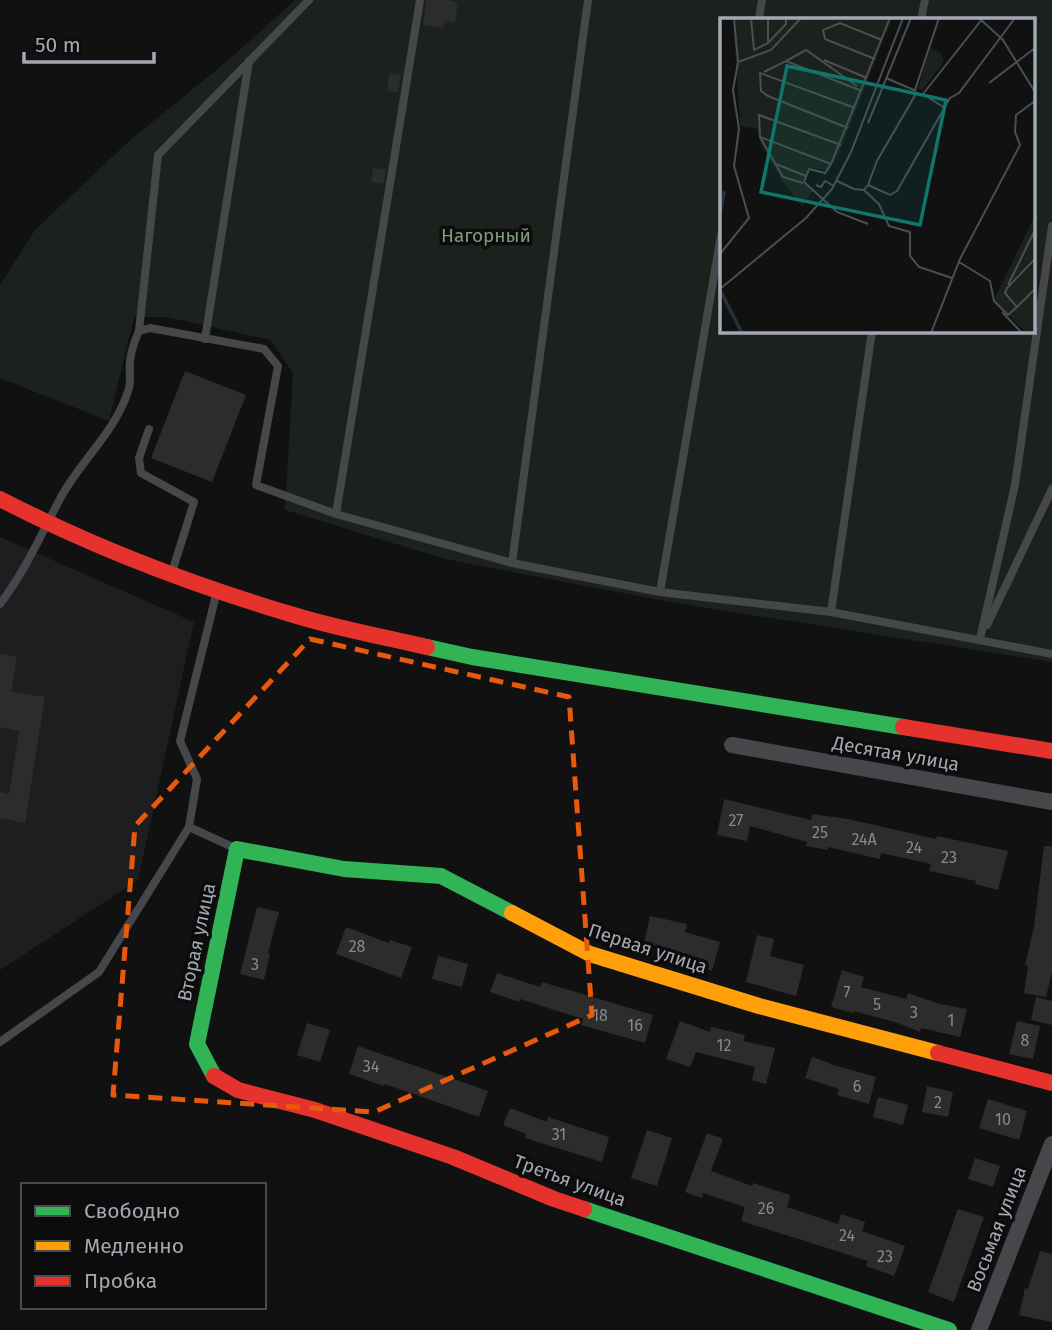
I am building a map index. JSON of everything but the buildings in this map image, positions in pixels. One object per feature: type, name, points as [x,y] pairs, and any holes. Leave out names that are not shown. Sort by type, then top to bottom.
[{"type":"street","points":[[0,499],[49,524],[171,575],[299,617],[472,657],[1052,751]]},
{"type":"street","name":"Десятая улица","points":[[732,746],[1052,802]]},
{"type":"street","name":"Вторая улица","points":[[197,1044],[237,849]]},
{"type":"street","name":"Первая улица","points":[[237,849],[344,869],[441,876],[590,954],[760,1006],[1052,1083]]},
{"type":"street","name":"Третья улица","points":[[197,1044],[213,1075],[238,1090],[328,1114],[453,1157],[554,1199],[949,1330]]},
{"type":"street","name":"Восьмая улица","points":[[979,1330],[1052,1144]]},
{"type":"lane","points":[[0,604],[76,474],[114,424],[130,386],[130,359],[139,331],[158,155],[309,0]]},
{"type":"lane","points":[[337,514],[420,0]]},
{"type":"lane","points":[[512,563],[588,0]]},
{"type":"lane","points":[[758,18],[762,0]]},
{"type":"lane","points":[[922,18],[925,0]]},
{"type":"lane","points":[[205,339],[249,61]]},
{"type":"lane","points":[[980,639],[1015,485],[1052,226]]},
{"type":"lane","points":[[660,592],[720,241]]},
{"type":"lane","points":[[139,331],[150,328],[169,330],[264,349],[278,366],[256,485],[337,514],[512,563],[660,592],[831,612],[1052,654]]},
{"type":"lane","points":[[831,612],[872,332]]},
{"type":"lane","points":[[149,429],[139,458],[141,473],[194,502],[171,575]]},
{"type":"lane","points":[[980,639],[1052,489]]},
{"type":"lane","points":[[0,1042],[99,972],[189,827],[197,779],[180,741],[217,591]]},
{"type":"lane","points":[[189,827],[237,849]]},
{"type":"highlighted area","points":[[310,639],[569,697],[592,1015],[374,1112],[113,1095],[135,826]]},
{"type":"shaded area","points":[[0,537],[194,622],[138,880],[0,970]]},
{"type":"green space","name":"Нагорный","points":[[295,0],[1052,0],[1052,662],[675,603],[445,559],[285,510],[293,373],[271,340],[167,317],[134,317],[109,421],[0,378],[0,285],[35,230],[129,141],[231,58]]},
{"type":"traffic: fast","points":[[427,647],[472,657],[903,727]]},
{"type":"traffic: fast","points":[[214,1076],[197,1044],[237,849],[344,869],[441,876],[512,913]]},
{"type":"traffic: fast","points":[[584,1209],[949,1330]]},
{"type":"traffic: slow","points":[[512,913],[590,954],[759,1006],[938,1053]]},
{"type":"traffic: jam","points":[[0,499],[109,550],[221,592],[313,621],[427,647]]},
{"type":"traffic: jam","points":[[903,727],[1052,751]]},
{"type":"traffic: jam","points":[[938,1053],[1052,1083]]},
{"type":"traffic: jam","points":[[214,1076],[238,1090],[315,1110],[453,1157],[584,1209]]}]
